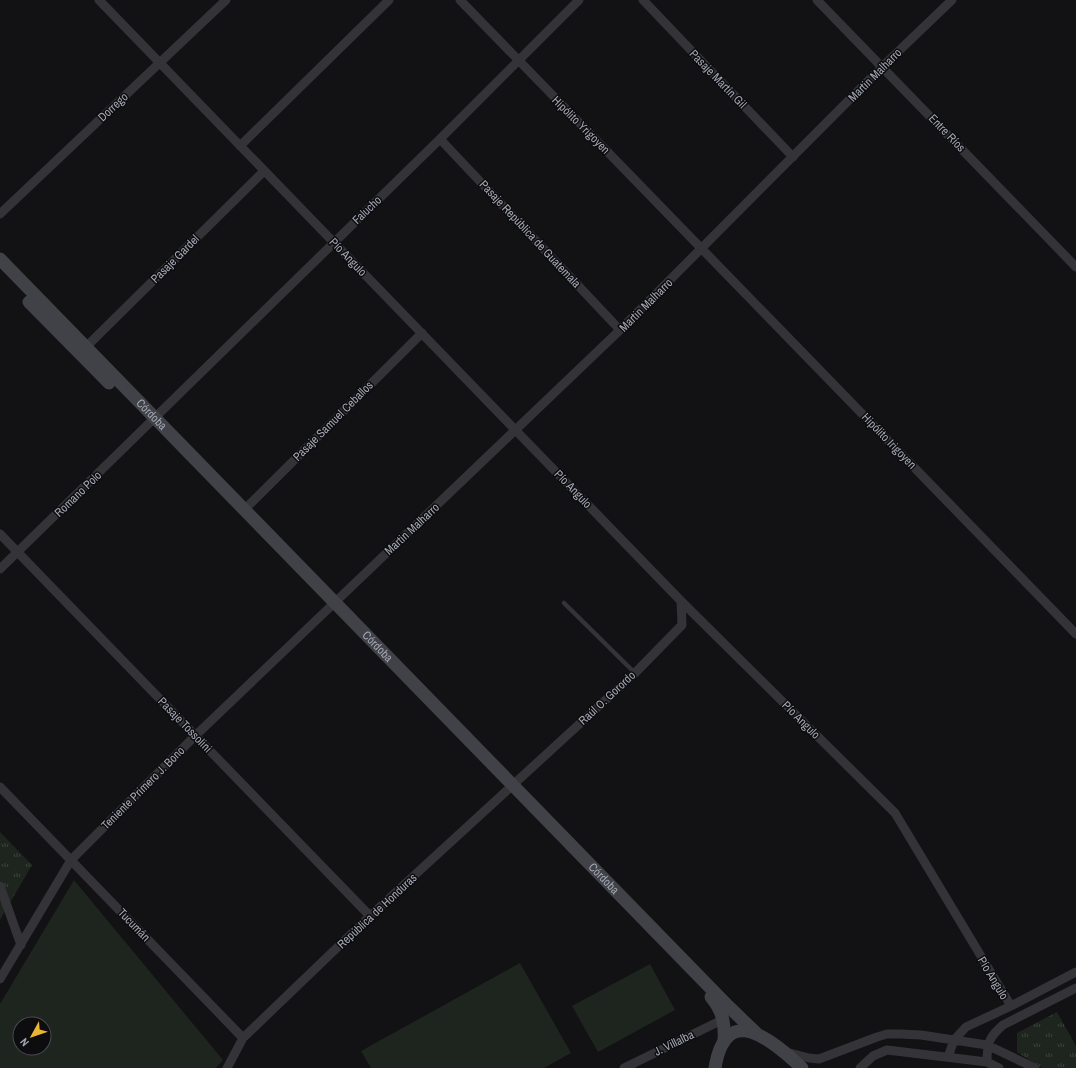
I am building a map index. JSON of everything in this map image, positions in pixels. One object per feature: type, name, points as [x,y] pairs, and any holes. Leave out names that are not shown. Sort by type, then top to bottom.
[{"type":"street","name":"Pío Angulo","points":[[99,0],[681,601],[895,813],[1011,1006]]},
{"type":"street","name":"Dorrego","points":[[0,214],[226,0]]},
{"type":"street","points":[[240,146],[389,0]]},
{"type":"street","name":"Hipólito Yrigoyen","points":[[460,0],[518,61],[703,248]]},
{"type":"street","name":"Falucho","points":[[152,421],[579,0]]},
{"type":"street","name":"Pasaje Martín Gil","points":[[643,0],[793,157]]},
{"type":"street","name":"Entre Ríos","points":[[817,0],[1076,267]]},
{"type":"street","name":"Martin Malharro","points":[[331,606],[620,330],[882,67],[952,0]]},
{"type":"street","name":"Pasaje República de Guatemala","points":[[440,138],[620,330]]},
{"type":"street","name":"Pasaje Gardel","points":[[86,347],[264,171]]},
{"type":"street","name":"Hipólito Irigoyen","points":[[703,248],[1076,634]]},
{"type":"street","name":"Córdoba","points":[[0,259],[86,347],[152,421],[712,999],[721,1010],[724,1019],[724,1042],[715,1068]]},
{"type":"street","name":"Córdoba","points":[[0,272],[244,510],[331,606]]},
{"type":"street","name":"Pasaje Samuel Ceballos","points":[[244,510],[422,333]]},
{"type":"street","name":"Romano Polo","points":[[0,569],[152,421]]},
{"type":"street","name":"Pasaje Tossolini","points":[[0,534],[370,916]]},
{"type":"street","name":"Raúl O. Gorordo","points":[[509,788],[635,672],[682,625],[681,601]]},
{"type":"street","name":"Teniente Primero J. Bono","points":[[0,979],[71,860],[195,736],[331,606]]},
{"type":"street","name":"Tucumán","points":[[0,787],[243,1038]]},
{"type":"street","name":"Córdoba","points":[[509,788],[756,1033],[784,1051],[802,1068]]},
{"type":"street","name":"República de Honduras","points":[[243,1038],[370,916],[509,788]]},
{"type":"street","points":[[0,886],[21,945]]},
{"type":"street","points":[[948,1057],[954,1040],[966,1027],[1011,1006],[1076,972]]},
{"type":"street","points":[[987,1062],[987,1045],[994,1033],[1003,1025],[1076,988]]},
{"type":"street","name":"J. Villalba","points":[[624,1068],[724,1019]]},
{"type":"street","points":[[724,1042],[740,1031],[747,1030],[756,1033]]},
{"type":"street","points":[[784,1051],[808,1058],[820,1059],[887,1034],[921,1035],[987,1045],[1035,1068]]},
{"type":"street","points":[[228,1068],[243,1038]]},
{"type":"street","points":[[860,1068],[873,1056],[887,1050],[987,1062],[999,1068]]},
{"type":"lane","points":[[564,602],[635,672]]},
{"type":"green space","points":[[0,832],[32,865],[0,920]]},
{"type":"green space","points":[[74,880],[223,1060],[216,1068],[0,1068],[0,1004]]},
{"type":"green space","points":[[520,963],[571,1053],[544,1068],[371,1068],[361,1051]]},
{"type":"green space","points":[[650,964],[675,1010],[598,1052],[572,1006]]},
{"type":"green space","points":[[1057,1012],[1076,1046],[1076,1068],[1042,1068],[1017,1052],[1017,1033]]}]
